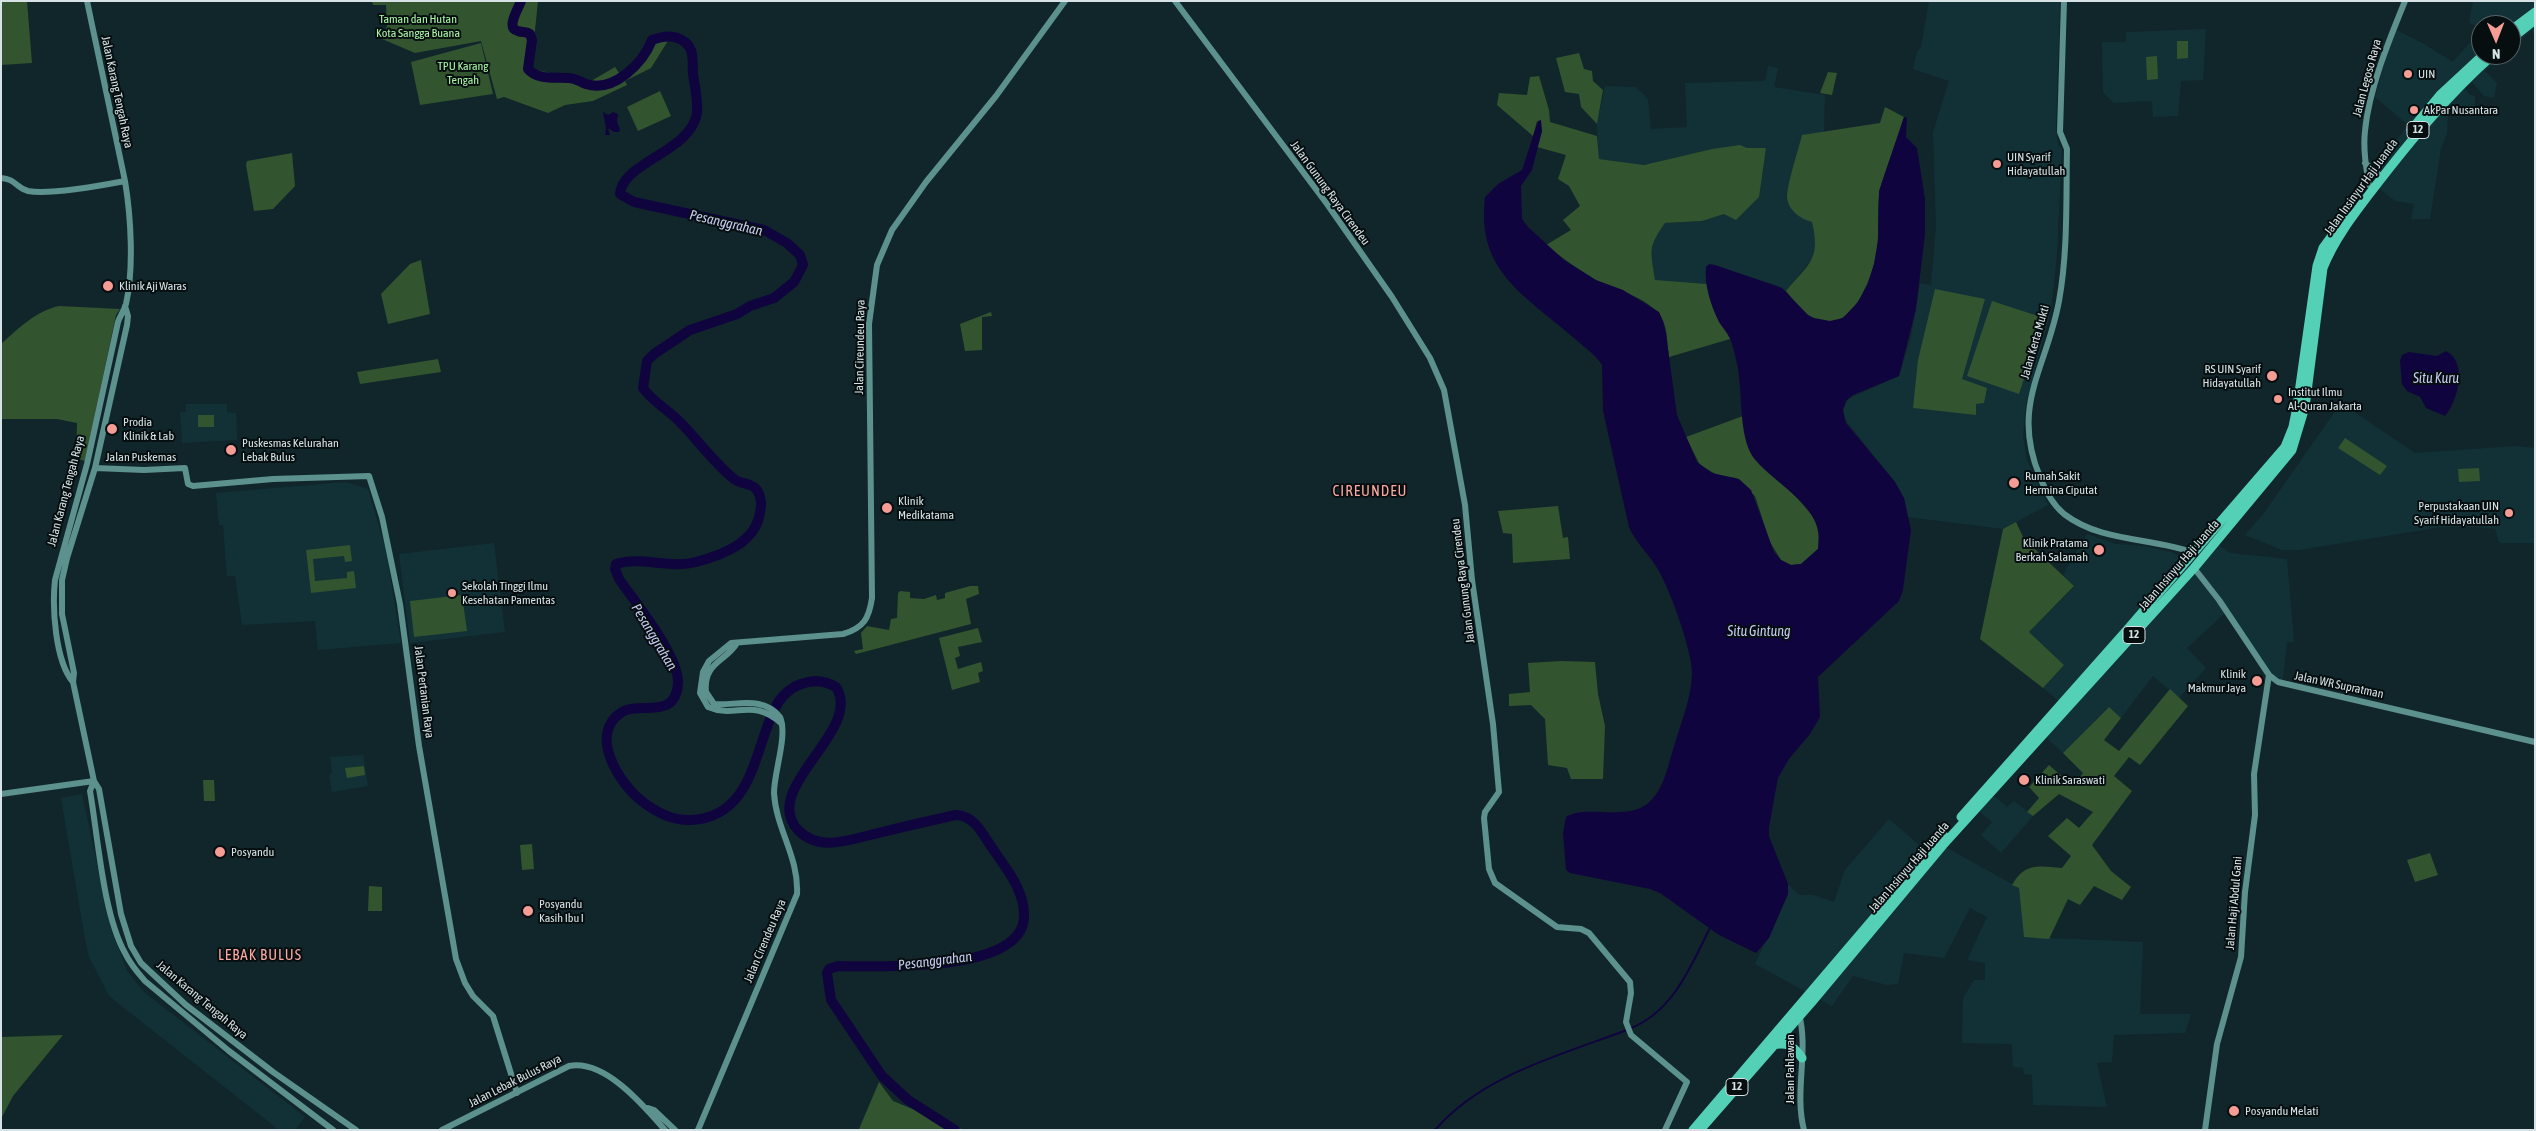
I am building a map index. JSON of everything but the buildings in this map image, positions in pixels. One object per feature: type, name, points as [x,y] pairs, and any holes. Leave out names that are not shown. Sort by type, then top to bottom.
[{"type":"highway","points":[[2521,22],[2535,12]]},
{"type":"highway","points":[[2521,31],[2535,20]]},
{"type":"highway","name":"Jalan Insinyur Haji Juanda","points":[[1700,1130],[1773,1045],[1798,1012],[2271,471],[2294,427],[2317,266],[2322,252],[2329,238],[2441,94],[2472,65]]},
{"type":"highway","name":"Jalan Insinyur Haji Juanda","points":[[2190,564],[2194,553],[2292,450],[2300,430],[2305,407],[2323,268],[2329,251],[2354,214],[2418,131],[2445,100],[2482,65]]},
{"type":"highway","name":"Jalan Insinyur Haji Juanda","points":[[1693,1130],[1758,1051],[1798,1012]]},
{"type":"highway","points":[[1773,1045],[1781,1043],[1790,1045],[1802,1058]]},
{"type":"main road","name":"Jalan Karang Tengah Raya","points":[[87,1],[125,181],[130,221],[126,306],[128,316],[95,468],[62,580],[62,614],[74,673],[73,682],[94,781],[99,789],[120,914],[131,946],[141,963],[193,1010],[273,1072],[356,1130]]},
{"type":"main road","name":"Jalan Cireundeu Raya","points":[[737,643],[843,634],[860,627],[868,618],[872,598],[869,324],[872,290],[880,253],[892,230],[920,190],[996,96],[1065,1]]},
{"type":"main road","name":"Jalan Gunung Raya Cirendeu","points":[[1176,1],[1335,216],[1406,320],[1440,377],[1450,415],[1465,505],[1472,580],[1493,724],[1499,790],[1484,814],[1490,872],[1495,883],[1557,928],[1585,930],[1593,937],[1601,950],[1626,975],[1630,982],[1628,1026],[1630,1033],[1640,1044],[1688,1082],[1665,1130]]},
{"type":"main road","name":"Jalan Kerta Mukti","points":[[2064,1],[2060,137],[2067,149],[2061,282],[2055,320],[2028,411],[2027,430],[2031,454],[2044,487],[2066,516],[2093,530],[2109,535],[2168,544],[2194,553]]},
{"type":"main road","name":"Jalan Legoso Raya","points":[[2369,185],[2365,163],[2365,131],[2379,70],[2405,1]]},
{"type":"main road","points":[[2365,163],[2378,174]]},
{"type":"main road","points":[[1,178],[13,180],[20,187],[31,191],[98,186],[125,181]]},
{"type":"main road","name":"Jalan Karang Tengah Raya","points":[[73,682],[66,674],[54,620],[53,598],[55,580],[87,464],[118,322],[126,306]]},
{"type":"main road","name":"Jalan Puskemas","points":[[95,468],[186,468]]},
{"type":"main road","name":"Jalan Pertanian Raya","points":[[186,468],[188,484],[193,486],[272,479],[369,476],[382,517],[398,596],[412,678],[419,746],[456,959],[464,982],[473,996],[493,1016],[517,1092]]},
{"type":"main road","name":"Jalan WR Supratman","points":[[2190,564],[2219,600],[2269,675],[2286,685],[2535,742]]},
{"type":"main road","name":"Jalan Cirendeu Raya","points":[[698,1130],[797,894],[796,868],[779,821],[774,792],[782,724],[775,715],[766,710],[750,708],[718,710],[708,707],[701,699],[699,687],[703,672],[709,661],[727,646],[737,643]]},
{"type":"main road","name":"Jalan Haji Abdul Gani","points":[[2204,1130],[2215,1052],[2241,957],[2246,882],[2255,815],[2253,779],[2269,675]]},
{"type":"main road","name":"Jalan Karang Tengah Raya","points":[[94,781],[90,791],[111,914],[118,938],[134,968],[145,981],[222,1045],[334,1130]]},
{"type":"main road","points":[[1,794],[94,781]]},
{"type":"main road","points":[[84,783],[93,805]]},
{"type":"main road","points":[[94,814],[103,813]]},
{"type":"main road","name":"Jalan Pahlawan","points":[[1798,1012],[1802,1058],[1800,1103],[1804,1130]]},
{"type":"main road","name":"Jalan Lebak Bulus Raya","points":[[442,1130],[569,1066],[582,1065],[610,1079],[648,1108],[665,1130]]},
{"type":"main road","name":"Jalan Lebak Bulus Raya","points":[[648,1108],[654,1110],[674,1130]]},
{"type":"shaded area","points":[[1929,1],[2060,1],[2056,128],[2058,145],[2062,149],[2057,254],[2051,311],[2026,403],[2023,436],[2027,460],[2048,505],[2003,529],[1907,517],[1904,498],[1895,482],[1844,418],[1843,410],[1848,399],[1899,376],[1911,337],[1920,283],[1931,285],[1936,226],[1933,132],[1949,81],[1913,69],[1917,52],[1921,47]]},
{"type":"shaded area","points":[[2473,1],[2535,1],[2535,39],[2532,30],[2521,40],[2521,15],[2471,15],[2471,24],[2469,23]]},
{"type":"shaded area","points":[[2206,29],[2203,80],[2181,81],[2178,116],[2153,117],[2152,101],[2114,103],[2103,92],[2102,42],[2126,42],[2126,32]]},
{"type":"shaded area","points":[[2397,30],[2453,62],[2471,41],[2471,65],[2492,65],[2485,71],[2497,83],[2494,98],[2484,96],[2472,82],[2465,88],[2470,95],[2475,96],[2475,109],[2448,115],[2447,134],[2441,148],[2430,219],[2411,219],[2414,204],[2395,201],[2367,179],[2408,125],[2375,97],[2393,31]]},
{"type":"shaded area","points":[[1768,66],[1778,68],[1774,87],[1825,95],[1824,132],[1802,136],[1787,197],[1812,222],[1817,243],[1814,256],[1786,291],[1776,285],[1709,264],[1706,267],[1707,284],[1655,281],[1651,254],[1653,240],[1665,223],[1702,221],[1724,214],[1740,146],[1712,149],[1644,165],[1599,159],[1597,124],[1605,86],[1636,87],[1648,99],[1651,129],[1687,127],[1685,83],[1765,81]]},
{"type":"shaded area","points":[[2341,403],[2415,453],[2516,446],[2535,448],[2535,543],[2502,543],[2499,542],[2495,529],[2478,527],[2442,527],[2299,550],[2282,550],[2245,535],[2264,513]]},
{"type":"shaded area","points":[[186,404],[227,404],[227,412],[236,413],[237,440],[182,443],[180,412],[186,412]]},
{"type":"shaded area","points":[[345,482],[368,489],[386,550],[401,643],[318,650],[315,621],[242,625],[235,576],[227,576],[223,525],[219,525],[216,493]]},
{"type":"shaded area","points":[[2087,534],[2116,544],[2145,546],[2171,552],[2200,565],[2219,545],[2230,553],[2287,559],[2294,642],[2287,642],[2282,686],[2265,674],[2225,613],[2187,648],[2206,668],[2179,698],[2153,676],[2121,718],[2108,707],[2063,753],[2037,729],[2061,703],[2043,688],[2064,665],[2029,632],[2074,587],[2063,575]]},
{"type":"shaded area","name":"Sekolah Tinggi Ilmu Kesehatan Pamentas","points":[[494,543],[505,632],[410,643],[399,554]]},
{"type":"shaded area","points":[[363,755],[368,786],[332,792],[329,776],[332,772],[330,757]]},
{"type":"shaded area","points":[[82,794],[111,929],[127,971],[144,992],[305,1117],[295,1130],[279,1130],[109,996],[89,957],[61,798]]},
{"type":"shaded area","points":[[1994,796],[2007,807],[2014,801],[2033,816],[2001,853],[1981,835],[1992,822],[1979,811]]},
{"type":"shaded area","points":[[1889,819],[1926,851],[1935,841],[2019,888],[2025,937],[2143,942],[2140,1014],[2191,1014],[2185,1033],[2114,1035],[2112,1062],[2097,1063],[2107,1107],[2033,1105],[2032,1075],[2024,1074],[2023,1068],[2013,1067],[2012,1044],[1962,1043],[1963,998],[1974,980],[1985,980],[1985,963],[1967,960],[1987,917],[1970,908],[1944,958],[1904,953],[1898,984],[1887,985],[1853,976],[1832,1006],[1755,964],[1788,894],[1788,884],[1799,895],[1813,895],[1834,902],[1845,870]]},
{"type":"green space","points":[[1,1],[27,1],[32,63],[1,65]]},
{"type":"green space","name":"Taman dan Hutan Kota Sangga Buana","points":[[372,1],[538,1],[531,69],[591,81],[615,67],[622,77],[645,53],[652,40],[671,36],[651,68],[625,81],[627,85],[593,101],[565,105],[548,113],[504,97],[497,99],[481,41],[415,53],[382,39],[387,26],[386,5],[373,5]]},
{"type":"green space","points":[[2177,41],[2188,41],[2188,58],[2177,59]]},
{"type":"green space","name":"TPU Karang Tengah","points":[[481,43],[493,94],[420,105],[411,62]]},
{"type":"green space","points":[[1579,53],[1584,69],[1592,71],[1593,81],[1603,90],[1597,124],[1581,107],[1579,94],[1565,92],[1556,58]]},
{"type":"green space","points":[[2157,56],[2158,79],[2147,80],[2146,57]]},
{"type":"green space","points":[[1828,72],[1837,73],[1832,95],[1820,93]]},
{"type":"green space","points":[[1539,76],[1549,110],[1550,122],[1597,136],[1599,159],[1644,165],[1712,149],[1740,145],[1747,148],[1766,148],[1759,197],[1736,220],[1724,214],[1702,221],[1665,223],[1653,244],[1652,262],[1655,280],[1707,284],[1714,306],[1730,339],[1669,357],[1665,328],[1662,319],[1656,311],[1641,300],[1597,281],[1546,245],[1571,230],[1563,220],[1580,206],[1569,186],[1558,179],[1566,155],[1537,147],[1542,131],[1537,121],[1533,136],[1497,105],[1499,93],[1527,95],[1530,77]]},
{"type":"green space","points":[[660,91],[671,116],[638,131],[627,107]]},
{"type":"green space","points":[[1885,107],[1904,117],[1880,190],[1878,243],[1870,277],[1864,291],[1847,315],[1836,321],[1823,322],[1806,314],[1786,291],[1807,267],[1814,253],[1815,245],[1812,222],[1803,219],[1792,210],[1787,196],[1802,135],[1880,123]]},
{"type":"green space","points":[[292,153],[295,186],[273,209],[254,211],[246,165],[247,161]]},
{"type":"green space","points":[[421,260],[430,314],[388,324],[381,294],[410,264]]},
{"type":"green space","points":[[1935,289],[1985,299],[1962,379],[1987,388],[1984,403],[1976,404],[1976,415],[1913,408],[1918,360]]},
{"type":"green space","points":[[1992,301],[2044,318],[2019,394],[1967,376]]},
{"type":"green space","points":[[59,306],[120,309],[116,315],[85,461],[76,458],[77,423],[57,419],[2,419],[1,344],[35,316]]},
{"type":"green space","points":[[991,312],[992,316],[982,317],[982,350],[965,351],[960,324]]},
{"type":"green space","points":[[438,359],[441,372],[360,384],[357,372]]},
{"type":"green space","points":[[198,415],[214,415],[214,427],[198,427]]},
{"type":"green space","points":[[1743,416],[1752,455],[1797,498],[1817,521],[1819,531],[1818,549],[1801,564],[1791,565],[1781,560],[1770,542],[1755,496],[1736,478],[1719,476],[1700,465],[1686,437]]},
{"type":"green space","points":[[2345,438],[2387,466],[2380,475],[2338,448]]},
{"type":"green space","points":[[2479,468],[2480,481],[2459,482],[2458,469]]},
{"type":"green space","points":[[1558,506],[1563,538],[1568,537],[1570,559],[1513,563],[1512,534],[1503,533],[1498,511]]},
{"type":"green space","points":[[2016,522],[2024,539],[2074,586],[2029,632],[2064,665],[2043,688],[1980,639],[2003,529]]},
{"type":"green space","points":[[350,545],[352,561],[345,562],[344,556],[313,559],[315,581],[347,578],[347,572],[354,571],[356,588],[311,593],[306,550]]},
{"type":"green space","points":[[970,586],[978,586],[979,594],[966,599],[971,624],[856,654],[854,651],[863,649],[861,633],[867,626],[889,630],[891,619],[897,618],[898,593],[900,591],[910,592],[910,598],[924,599],[936,595],[937,600],[945,598],[945,593]]},
{"type":"green space","points":[[462,595],[467,631],[414,637],[410,601]]},
{"type":"green space","points":[[978,628],[982,642],[958,647],[960,656],[955,658],[958,669],[981,662],[983,671],[978,673],[980,682],[952,690],[939,638]]},
{"type":"green space","points":[[1561,661],[1595,662],[1598,694],[1605,726],[1603,779],[1571,779],[1567,768],[1548,765],[1545,719],[1531,705],[1509,706],[1509,694],[1530,692],[1528,663]]},
{"type":"green space","points":[[2170,689],[2188,706],[2140,765],[2129,757],[2114,776],[2132,791],[2092,845],[2111,871],[2131,887],[2122,900],[2094,886],[2080,905],[2068,899],[2049,939],[2024,937],[2019,888],[2012,885],[2022,872],[2027,869],[2040,866],[2062,868],[2071,856],[2048,836],[2067,818],[2079,828],[2093,812],[2059,794],[2033,816],[2027,812],[2039,798],[2029,787],[2049,765],[2073,786],[2083,773],[2063,753],[2109,707],[2121,718],[2104,740],[2119,751]]},
{"type":"green space","points":[[364,766],[365,775],[347,778],[345,768]]},
{"type":"green space","points":[[203,780],[214,780],[215,801],[204,801]]},
{"type":"green space","points":[[532,844],[534,869],[522,870],[520,845]]},
{"type":"green space","points":[[2430,853],[2438,875],[2415,882],[2407,860]]},
{"type":"green space","points":[[369,886],[382,887],[382,911],[368,911]]},
{"type":"green space","points":[[63,1035],[13,1096],[2,1117],[1,1037]]},
{"type":"green space","points":[[879,1082],[893,1101],[964,1130],[859,1129]]},
{"type":"water","points":[[603,112],[608,115],[613,112],[618,114],[619,132],[614,132],[608,128],[610,135],[605,135],[606,128]]},
{"type":"water","name":"Situ Gintung","points":[[1904,117],[1907,118],[1906,137],[1917,148],[1925,199],[1925,234],[1916,309],[1899,376],[1853,395],[1846,401],[1843,410],[1846,423],[1895,482],[1904,498],[1911,530],[1903,590],[1899,601],[1818,677],[1820,717],[1810,734],[1789,759],[1778,778],[1769,827],[1769,836],[1788,884],[1788,894],[1769,938],[1756,953],[1719,935],[1660,893],[1650,889],[1570,873],[1566,870],[1563,833],[1566,817],[1574,813],[1583,812],[1616,812],[1638,809],[1653,799],[1658,792],[1688,700],[1692,681],[1691,662],[1684,634],[1668,590],[1657,568],[1629,527],[1603,411],[1602,365],[1589,351],[1522,294],[1496,263],[1488,245],[1484,223],[1485,197],[1498,184],[1522,170],[1538,121],[1541,120],[1542,131],[1532,170],[1521,186],[1522,219],[1528,227],[1564,260],[1596,280],[1623,290],[1659,312],[1666,334],[1677,415],[1697,462],[1712,473],[1739,479],[1751,490],[1774,552],[1781,560],[1791,565],[1801,564],[1818,549],[1819,534],[1815,521],[1797,498],[1762,468],[1748,448],[1743,425],[1739,375],[1735,357],[1730,338],[1719,322],[1711,302],[1706,281],[1706,267],[1709,264],[1715,265],[1782,288],[1808,315],[1814,318],[1830,321],[1843,318],[1858,302],[1868,283],[1874,264],[1878,240],[1879,191]]},
{"type":"water","name":"Situ Kuru","points":[[2446,351],[2453,356],[2457,364],[2459,382],[2454,401],[2445,416],[2426,408],[2420,397],[2407,391],[2402,384],[2400,361],[2402,355],[2409,352],[2437,356]]},
{"type":"waterway","name":"Pesanggrahan","points":[[521,1],[514,17],[513,26],[518,31],[530,34],[532,40],[528,69],[536,75],[552,78],[571,78],[597,86],[607,84],[617,80],[635,66],[648,49],[652,40],[668,36],[685,42],[692,53],[697,98],[697,113],[692,126],[683,138],[632,173],[624,183],[620,194],[634,202],[764,230],[787,243],[800,255],[803,265],[794,282],[774,298],[750,306],[737,314],[690,330],[654,354],[647,361],[643,388],[679,421],[726,472],[737,481],[755,487],[761,501],[761,506],[757,523],[745,540],[716,556],[686,564],[635,561],[616,564],[615,569],[619,579],[664,644],[676,672],[678,683],[676,695],[671,702],[656,708],[629,709],[622,712],[612,721],[607,733],[607,746],[611,759],[625,784],[653,809],[665,815],[684,820],[711,816],[727,807],[739,795],[748,780],[774,710],[785,694],[800,684],[818,681],[836,687],[841,704],[836,722],[826,741],[800,778],[791,796],[790,814],[798,830],[814,840],[832,843],[956,815],[963,816],[975,823],[1019,890],[1024,908],[1024,917],[1017,935],[999,949],[974,958],[913,966],[838,966],[829,969],[827,973],[831,1000],[882,1076],[908,1100],[955,1130]]},
{"type":"waterway","points":[[1631,1028],[1646,1020],[1670,999],[1688,971],[1711,926]]},
{"type":"waterway","points":[[1435,1130],[1454,1111],[1499,1081],[1550,1058],[1627,1030]]},
{"type":"place","name":"UIN","points":[[2408,74]]},
{"type":"place","name":"AkPar Nusantara","points":[[2414,110]]},
{"type":"place","name":"UIN Syarif Hidayatullah","points":[[1997,164]]},
{"type":"place","name":"Klinik Aji Waras","points":[[108,286]]},
{"type":"place","name":"RS UIN Syarif Hidayatullah","points":[[2272,376]]},
{"type":"place","name":"Institut Ilmu Al-Quran Jakarta","points":[[2278,399]]},
{"type":"place","name":"Prodia Klinik & Lab","points":[[112,429]]},
{"type":"place","name":"Puskesmas Kelurahan Lebak Bulus","points":[[231,450]]},
{"type":"place","name":"Rumah Sakit Hermina Ciputat","points":[[2014,483]]},
{"type":"place","name":"Klinik Medikatama","points":[[887,508]]},
{"type":"place","name":"Perpustakaan UIN Syarif Hidayatullah","points":[[2509,513]]},
{"type":"place","name":"Klinik Pratama Berkah Salamah","points":[[2099,550]]},
{"type":"place","name":"Sekolah Tinggi Ilmu Kesehatan Pamentas","points":[[452,593]]},
{"type":"place","name":"Klinik Makmur Jaya","points":[[2257,681]]},
{"type":"place","name":"Klinik Saraswati","points":[[2024,780]]},
{"type":"place","name":"Posyandu","points":[[220,852]]},
{"type":"place","name":"Posyandu Kasih Ibu I","points":[[528,911]]},
{"type":"place","name":"Posyandu Melati","points":[[2234,1111]]},
{"type":"district","name":"CIREUNDEU","points":[[1370,491]]},
{"type":"district","name":"LEBAK BULUS","points":[[260,955]]}]
